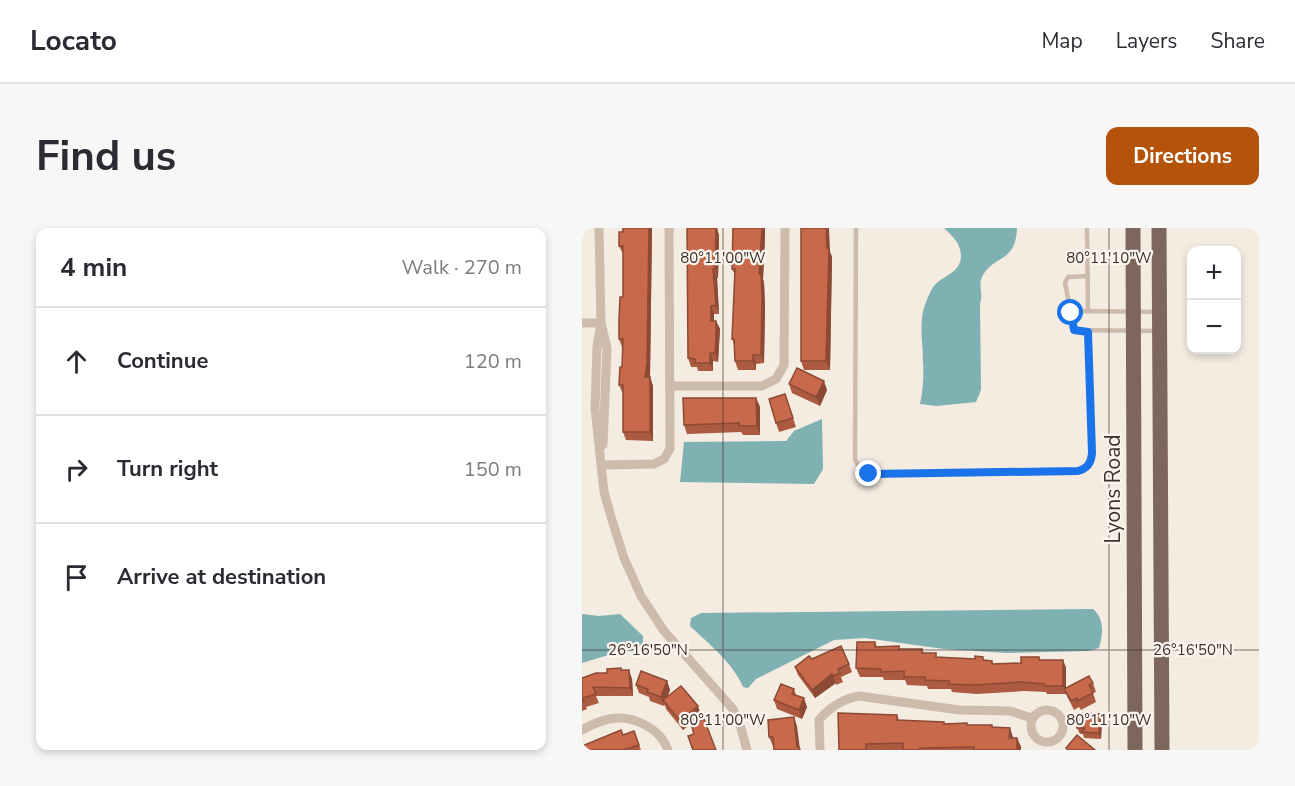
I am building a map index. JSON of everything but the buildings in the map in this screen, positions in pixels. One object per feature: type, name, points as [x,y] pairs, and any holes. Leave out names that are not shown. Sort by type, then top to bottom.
[{"type":"main road","name":"Lyons Road","points":[[1133,228],[1135,750]]},
{"type":"main road","points":[[1159,228],[1162,750]]},
{"type":"main road","points":[[1134,624],[1162,623]]},
{"type":"street","points":[[598,228],[601,323],[597,347],[595,408],[604,492],[624,558],[641,596],[664,631],[688,660],[717,688],[733,709],[747,750]]},
{"type":"street","points":[[602,465],[654,464],[664,459],[670,449],[669,228]]},
{"type":"street","points":[[670,386],[762,386],[776,379],[784,365],[785,228]]},
{"type":"street","points":[[582,323],[601,323]]},
{"type":"street","points":[[601,323],[607,348],[602,465]]},
{"type":"street","points":[[820,750],[819,720],[826,711],[849,698],[859,696],[950,709],[1010,711],[1032,718]]},
{"type":"street","points":[[582,730],[608,719],[628,719],[647,725],[665,742],[668,750]]},
{"type":"lane","points":[[856,228],[855,459],[861,471],[869,474],[1078,471],[1084,469],[1091,460],[1092,453],[1088,332]]},
{"type":"lane","points":[[1087,228],[1088,311]]},
{"type":"lane","points":[[1088,276],[1073,276],[1065,283],[1074,330],[1088,332],[1160,331]]},
{"type":"lane","points":[[1073,316],[1081,311],[1160,312]]},
{"type":"lane","points":[[595,394],[606,394]]},
{"type":"water","points":[[944,228],[1017,228],[1016,239],[1009,253],[993,264],[981,279],[981,390],[976,402],[936,406],[920,404],[923,388],[922,317],[932,288],[953,272],[959,265],[961,255],[957,243]]},
{"type":"water","points":[[822,419],[823,469],[814,484],[680,482],[684,442],[786,441],[794,431]]},
{"type":"water","points":[[1093,609],[1100,617],[1101,638],[1099,648],[1088,651],[1007,653],[944,649],[865,638],[834,640],[756,679],[748,688],[743,687],[727,662],[690,626],[691,618],[701,613]]},
{"type":"water","points":[[582,614],[599,616],[620,614],[643,636],[643,643],[636,650],[615,653],[582,663]]},
{"type":"route","points":[[869,474],[1078,471],[1088,466],[1092,453],[1088,332],[1074,330],[1071,313]]}]
